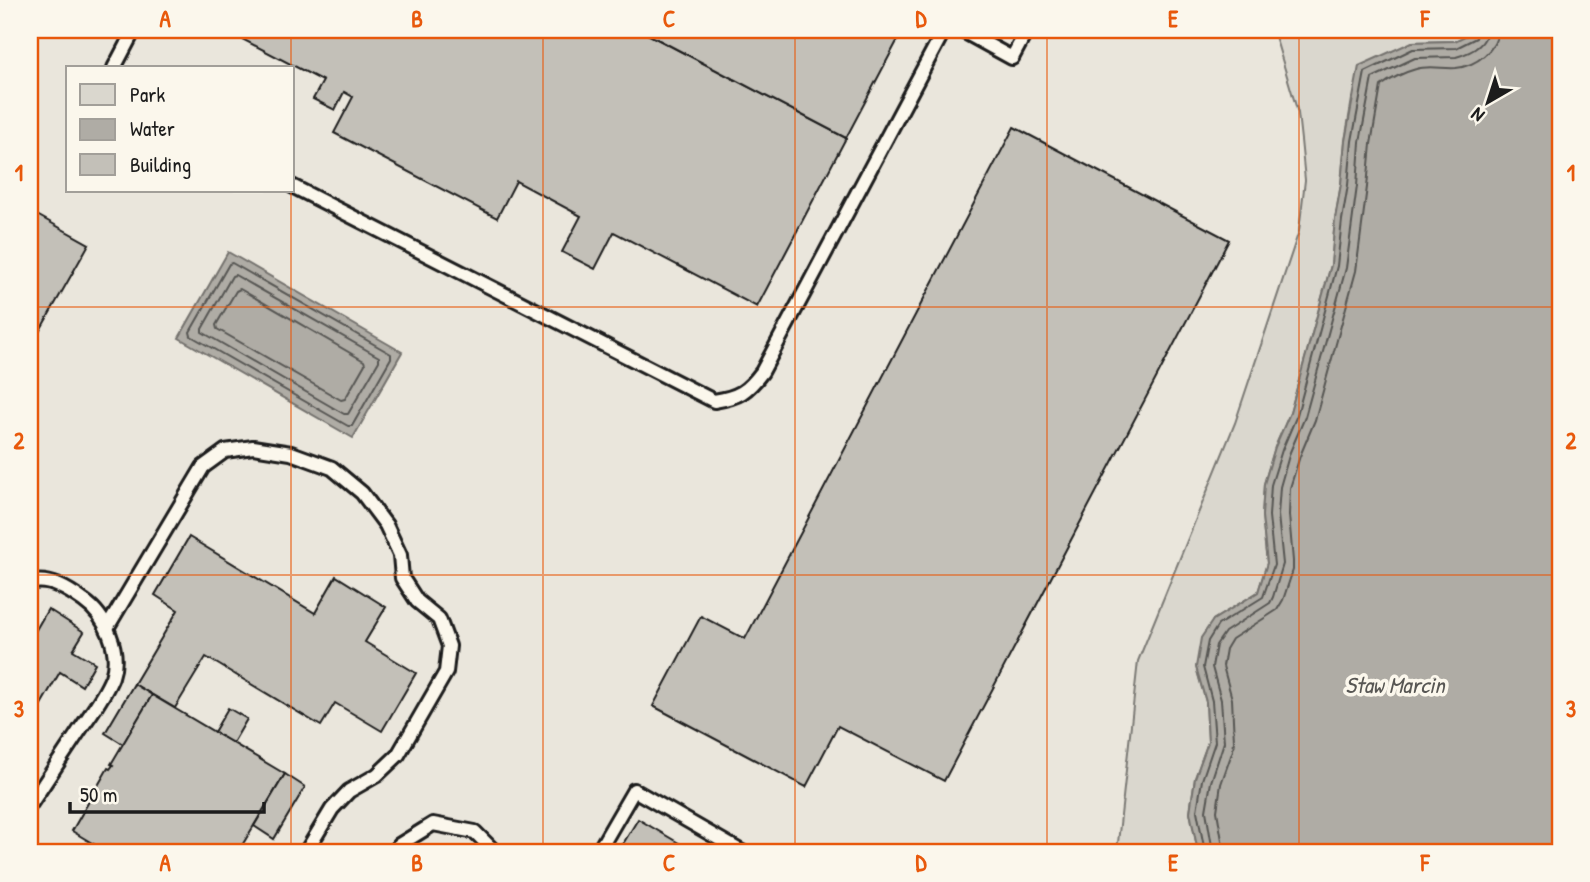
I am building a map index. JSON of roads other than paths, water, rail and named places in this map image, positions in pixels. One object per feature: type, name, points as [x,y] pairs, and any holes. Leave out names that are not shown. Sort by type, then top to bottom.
[{"type":"lane","points":[[115,66],[134,30]]},
{"type":"lane","points":[[294,187],[714,401],[729,398],[749,389],[762,372],[944,30]]},
{"type":"lane","points":[[961,30],[1012,58],[1027,30]]},
{"type":"lane","points":[[107,628],[203,467],[225,451],[253,447],[291,453],[332,468],[362,493],[386,525],[400,555],[402,578],[417,601],[439,619],[449,646],[446,672],[398,755],[377,775],[349,791],[332,809],[306,852]]},
{"type":"lane","points":[[30,583],[38,580],[65,588],[90,605],[107,628],[115,646],[113,675],[30,805]]},
{"type":"lane","points":[[598,852],[634,790],[742,852]]},
{"type":"lane","points":[[395,852],[399,845],[433,824],[475,832],[495,852]]},
{"type":"water","name":"Staw Marcin","points":[[1477,30],[1560,30],[1560,852],[1198,852],[1190,812],[1195,778],[1208,742],[1206,702],[1196,667],[1201,638],[1213,620],[1258,592],[1267,563],[1262,516],[1264,484],[1275,447],[1290,413],[1331,265],[1345,141],[1359,66],[1412,42],[1455,41]]},
{"type":"water","points":[[228,252],[402,352],[353,438],[179,338]]}]
